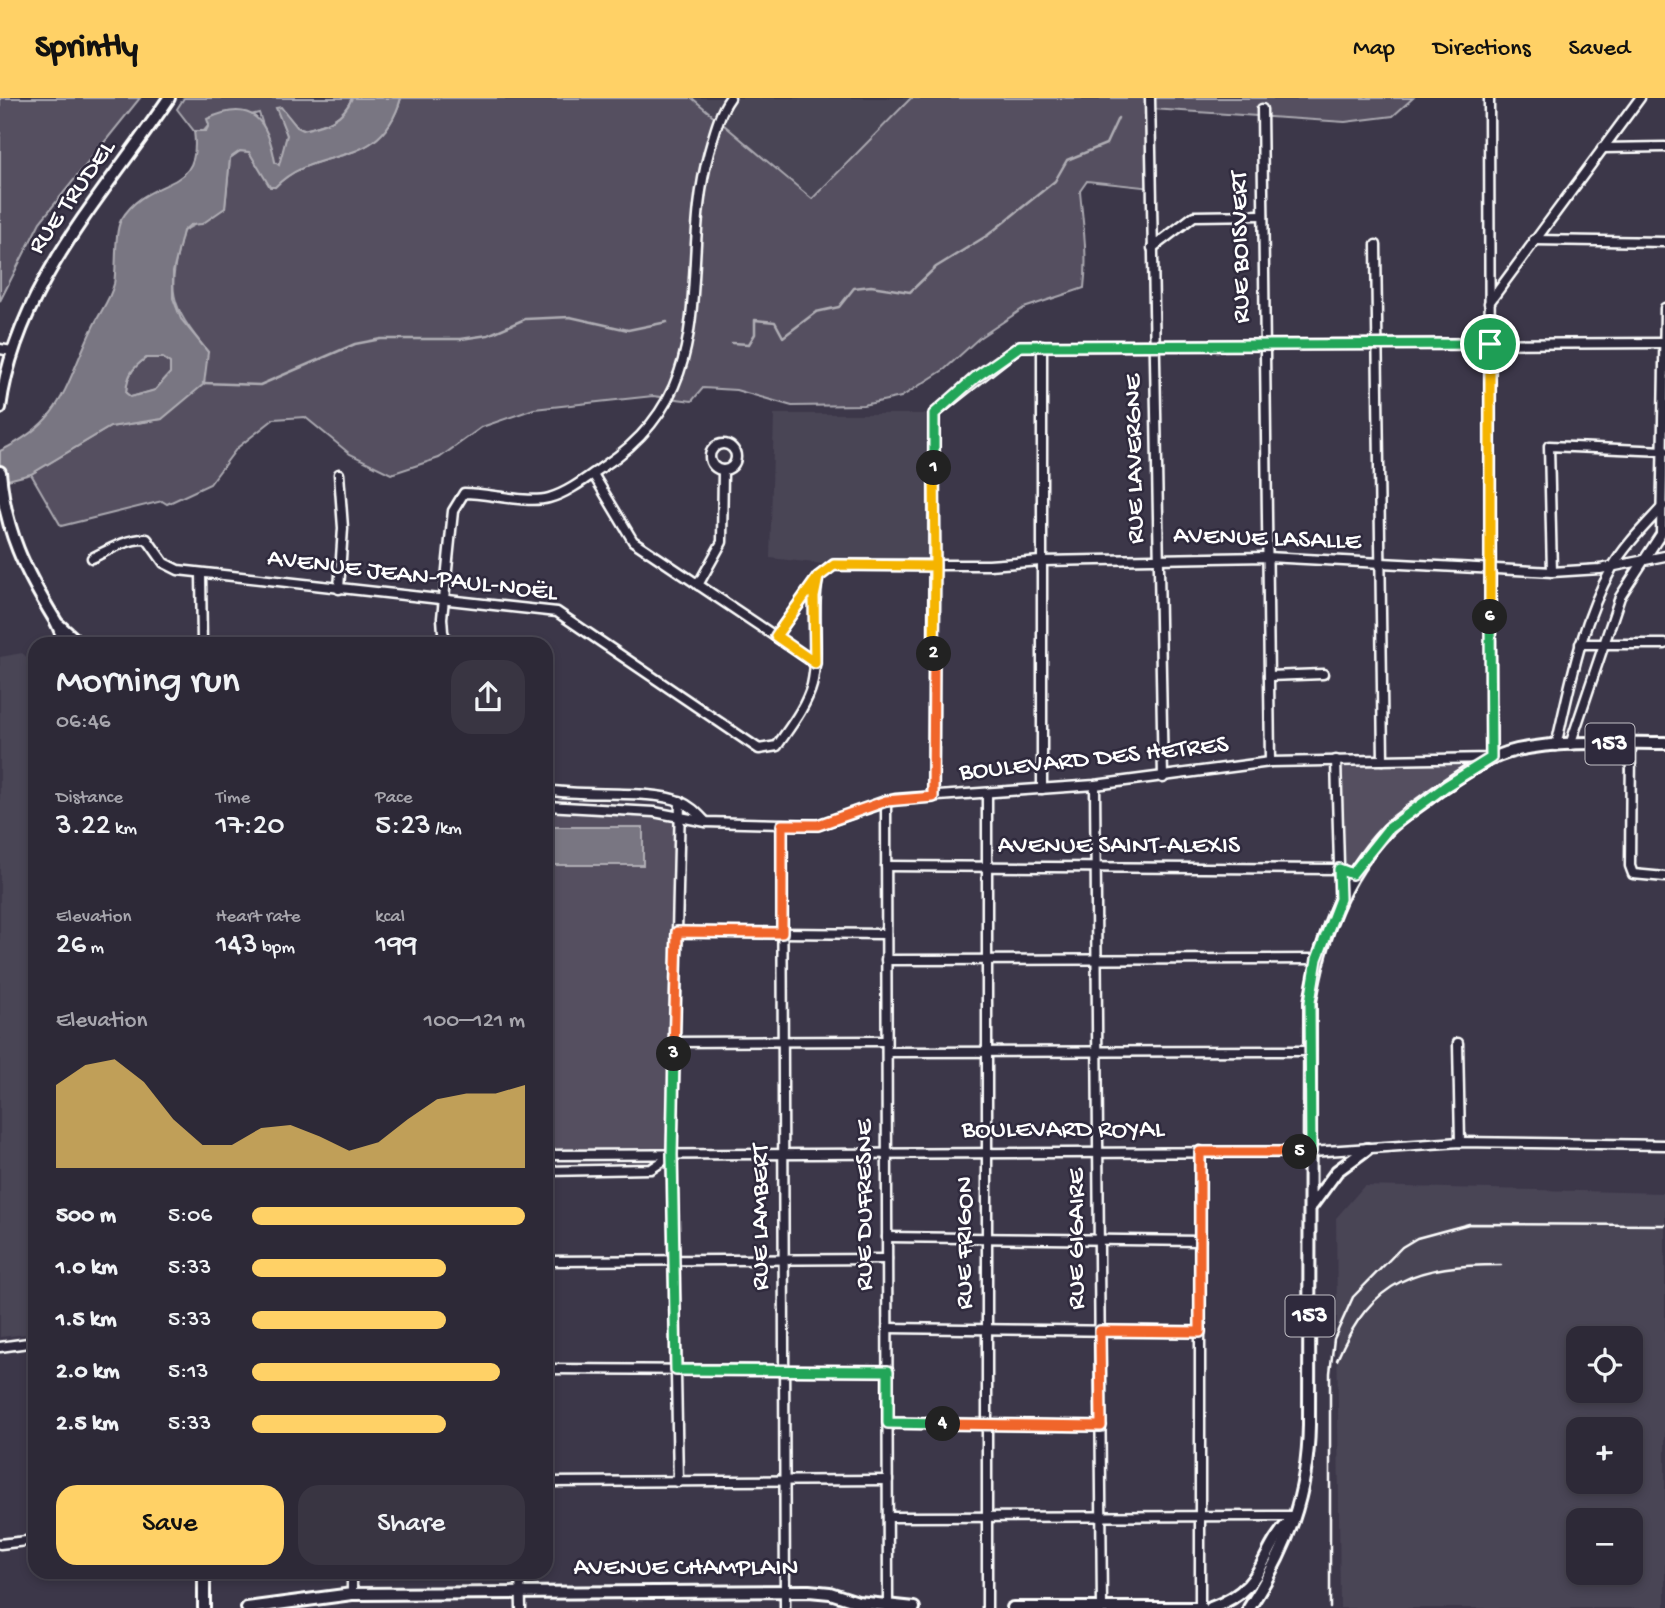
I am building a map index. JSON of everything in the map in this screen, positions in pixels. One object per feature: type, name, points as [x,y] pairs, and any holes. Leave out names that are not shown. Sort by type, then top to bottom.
[{"type":"main road","name":"RUE TRUDEL","points":[[0,408],[6,350],[50,270],[169,98]]},
{"type":"main road","points":[[0,472],[8,526],[30,582],[64,637]]},
{"type":"main road","points":[[57,624],[72,637]]},
{"type":"main road","name":"153","points":[[1249,1608],[1289,1539],[1292,1518],[1305,1481],[1308,1442],[1310,1002],[1317,959],[1352,874],[1388,829],[1446,786],[1491,758],[1517,750],[1556,746],[1665,743]]},
{"type":"main road","points":[[1310,1207],[1337,1171],[1367,1149]]},
{"type":"main road","name":"153","points":[[1211,1608],[1229,1601],[1249,1585],[1264,1567],[1280,1531],[1292,1518]]},
{"type":"main road","points":[[204,1579],[204,1608]]},
{"type":"main road","name":"AVENUE CHAMPLAIN","points":[[247,1608],[299,1604],[352,1594],[521,1591],[830,1593],[858,1602],[914,1608]]},
{"type":"main road","points":[[1013,1608],[1200,1608]]},
{"type":"street","points":[[445,637],[444,601],[453,511],[464,493],[549,498],[619,456],[644,433],[669,397],[684,362],[692,318],[705,169],[715,131],[730,98]]},
{"type":"street","name":"RUE LAVERGNE","points":[[1150,98],[1163,778]]},
{"type":"street","points":[[1489,98],[1491,758]]},
{"type":"street","points":[[1489,303],[1640,98]]},
{"type":"street","name":"RUE BOISVERT","points":[[1262,109],[1270,762]]},
{"type":"street","points":[[1602,148],[1665,147]]},
{"type":"street","points":[[1152,248],[1194,216],[1263,215]]},
{"type":"street","points":[[1534,240],[1665,242]]},
{"type":"street","points":[[1376,245],[1383,760]]},
{"type":"street","points":[[1570,745],[1620,597],[1661,534],[1665,308]]},
{"type":"street","points":[[933,797],[934,414],[976,377],[1020,346],[1665,342]]},
{"type":"street","points":[[1042,345],[1042,789]]},
{"type":"street","points":[[1552,572],[1549,446],[1664,451]]},
{"type":"street","points":[[698,585],[722,542],[723,470]]},
{"type":"street","points":[[339,474],[343,528],[340,590]]},
{"type":"street","points":[[593,474],[633,541],[815,663]]},
{"type":"street","points":[[1556,746],[1580,644],[1613,566],[1663,506]]},
{"type":"street","name":"AVENUE JEAN-PAUL-NOËL","points":[[92,558],[139,539],[147,540],[164,563],[178,570],[557,612],[759,749],[777,746],[804,706],[811,686],[815,663],[814,597],[818,577]]},
{"type":"street","name":"AVENUE LASALLE","points":[[818,577],[834,565],[935,566],[1041,561],[1267,557],[1552,572],[1613,566],[1665,556]]},
{"type":"street","points":[[201,574],[202,637]]},
{"type":"street","points":[[776,636],[818,577]]},
{"type":"street","points":[[1580,644],[1665,644]]},
{"type":"street","points":[[1269,676],[1323,674]]},
{"type":"street","points":[[1631,743],[1630,866],[1633,874],[1665,877]]},
{"type":"street","name":"BOULEVARD DES HETRES","points":[[553,806],[679,815],[706,822],[818,825],[886,801],[1095,785],[1270,762],[1491,758]]},
{"type":"street","points":[[1336,760],[1340,899]]},
{"type":"street","name":"RUE GIGAIRE","points":[[1095,785],[1102,1608]]},
{"type":"street","points":[[553,791],[573,795],[656,796],[680,801],[706,822]]},
{"type":"street","name":"RUE FRIGON","points":[[987,794],[987,1608]]},
{"type":"street","points":[[678,1482],[672,1155],[680,801]]},
{"type":"street","name":"RUE DUFRESNE","points":[[886,801],[888,1606]]},
{"type":"street","name":"RUE LAMBERT","points":[[782,825],[785,1608]]},
{"type":"street","name":"AVENUE SAINT-ALEXIS","points":[[886,866],[1339,869],[1352,874]]},
{"type":"street","points":[[677,932],[886,934]]},
{"type":"street","points":[[886,960],[987,957],[1317,959]]},
{"type":"street","points":[[674,1042],[887,1041]]},
{"type":"street","points":[[1458,1043],[1460,1142]]},
{"type":"street","points":[[887,1052],[1311,1051]]},
{"type":"street","name":"BOULEVARD ROYAL","points":[[553,1155],[1311,1152],[1460,1142],[1665,1145]]},
{"type":"street","points":[[1200,1152],[1200,1608]]},
{"type":"street","name":"BOULEVARD ROYAL","points":[[553,1171],[651,1169],[672,1155]]},
{"type":"street","points":[[887,1237],[1200,1241]]},
{"type":"street","points":[[553,1261],[887,1259]]},
{"type":"street","points":[[887,1328],[1200,1332]]},
{"type":"street","points":[[0,1347],[28,1343]]},
{"type":"street","points":[[553,1369],[888,1371]]},
{"type":"street","points":[[888,1423],[1101,1426]]},
{"type":"street","points":[[553,1482],[888,1480]]},
{"type":"street","points":[[888,1517],[1292,1518]]},
{"type":"street","points":[[0,1541],[28,1540]]},
{"type":"street","points":[[352,1579],[352,1594]]},
{"type":"street","points":[[520,1579],[521,1608]]},
{"type":"shaded area","points":[[0,98],[140,98],[40,222],[0,301]]},
{"type":"shaded area","points":[[184,98],[352,98],[344,112],[332,120],[303,130],[297,127],[281,108],[277,108],[287,135],[281,163],[276,165],[259,113],[209,125],[203,132],[194,131],[177,109]]},
{"type":"shaded area","points":[[352,98],[401,98],[391,122],[378,137],[363,148],[309,165],[275,187],[270,187],[249,152],[240,151],[230,158],[225,208],[202,224],[190,225],[183,231],[173,272],[173,298],[181,319],[208,352],[204,384],[162,419],[110,427],[31,474],[0,482],[0,451],[38,427],[60,400],[110,295],[114,284],[117,233],[121,220],[133,205],[146,195],[183,176],[195,152],[194,131],[206,131],[209,125],[207,119],[223,113],[246,112],[262,124],[268,135],[275,162],[279,165],[287,135],[276,108],[281,107],[297,127],[303,130],[332,120],[344,112]],"holes":[[[146,358],[163,358],[170,363],[170,373],[155,390],[131,397],[126,393],[129,377],[137,365]]]},
{"type":"shaded area","points":[[401,98],[692,98],[812,199],[911,98],[1413,98],[1393,116],[1345,122],[1152,109],[1152,188],[1087,181],[1080,191],[1085,252],[1084,288],[1024,308],[979,338],[945,369],[901,397],[863,405],[792,406],[736,390],[703,388],[692,401],[653,396],[534,409],[482,427],[439,458],[391,474],[350,454],[305,417],[274,419],[237,448],[210,484],[167,504],[162,501],[61,526],[31,474],[110,427],[162,419],[208,352],[178,308],[173,283],[183,231],[225,208],[230,158],[240,151],[249,152],[275,187],[309,165],[363,148],[378,137],[391,122]]},
{"type":"shaded area","points":[[692,98],[911,98],[813,199]]},
{"type":"shaded area","points":[[146,358],[163,358],[170,363],[171,373],[156,390],[131,397],[126,393],[129,377]]},
{"type":"shaded area","points":[[774,414],[934,414],[935,566],[833,565],[770,558]]},
{"type":"shaded area","points":[[22,653],[28,658],[28,1334],[0,1337],[0,657]]},
{"type":"shaded area","points":[[1491,758],[1388,829],[1352,874],[1339,869],[1336,760]]},
{"type":"shaded area","points":[[553,808],[679,815],[672,1155],[553,1158]]},
{"type":"shaded area","points":[[553,827],[643,827],[643,865],[553,865]]},
{"type":"shaded area","points":[[1364,1186],[1665,1193],[1665,1608],[1340,1608],[1336,1218]]},
{"type":"waterway","points":[[732,343],[749,344],[755,334],[755,320],[775,322],[783,337],[816,312],[839,307],[854,288],[871,286],[910,292],[936,267],[988,235],[1055,181],[1067,160],[1106,144],[1118,118]]},
{"type":"waterway","points":[[203,383],[260,385],[355,344],[381,339],[461,339],[488,335],[525,319],[570,317],[628,330],[667,322]]},
{"type":"railway","points":[[1330,1608],[1330,1373],[1334,1339],[1353,1297],[1402,1247],[1417,1238],[1469,1224],[1665,1225]]},
{"type":"railway","points":[[1337,1360],[1351,1332],[1366,1311],[1382,1294],[1401,1282],[1421,1273],[1445,1268],[1501,1265]]},
{"type":"route","points":[[1490,344],[1020,346],[940,406],[934,414],[932,424],[935,566],[834,565],[818,577],[776,636],[815,663],[814,597],[818,577],[834,565],[876,564],[935,566],[933,797],[886,801],[818,825],[782,825],[782,933],[677,932],[672,1155],[676,1370],[888,1371],[888,1423],[1101,1426],[1100,1331],[1200,1332],[1200,1152],[1311,1152],[1310,1002],[1317,959],[1340,899],[1339,869],[1352,874],[1388,829],[1446,786],[1491,758],[1490,344]]}]
